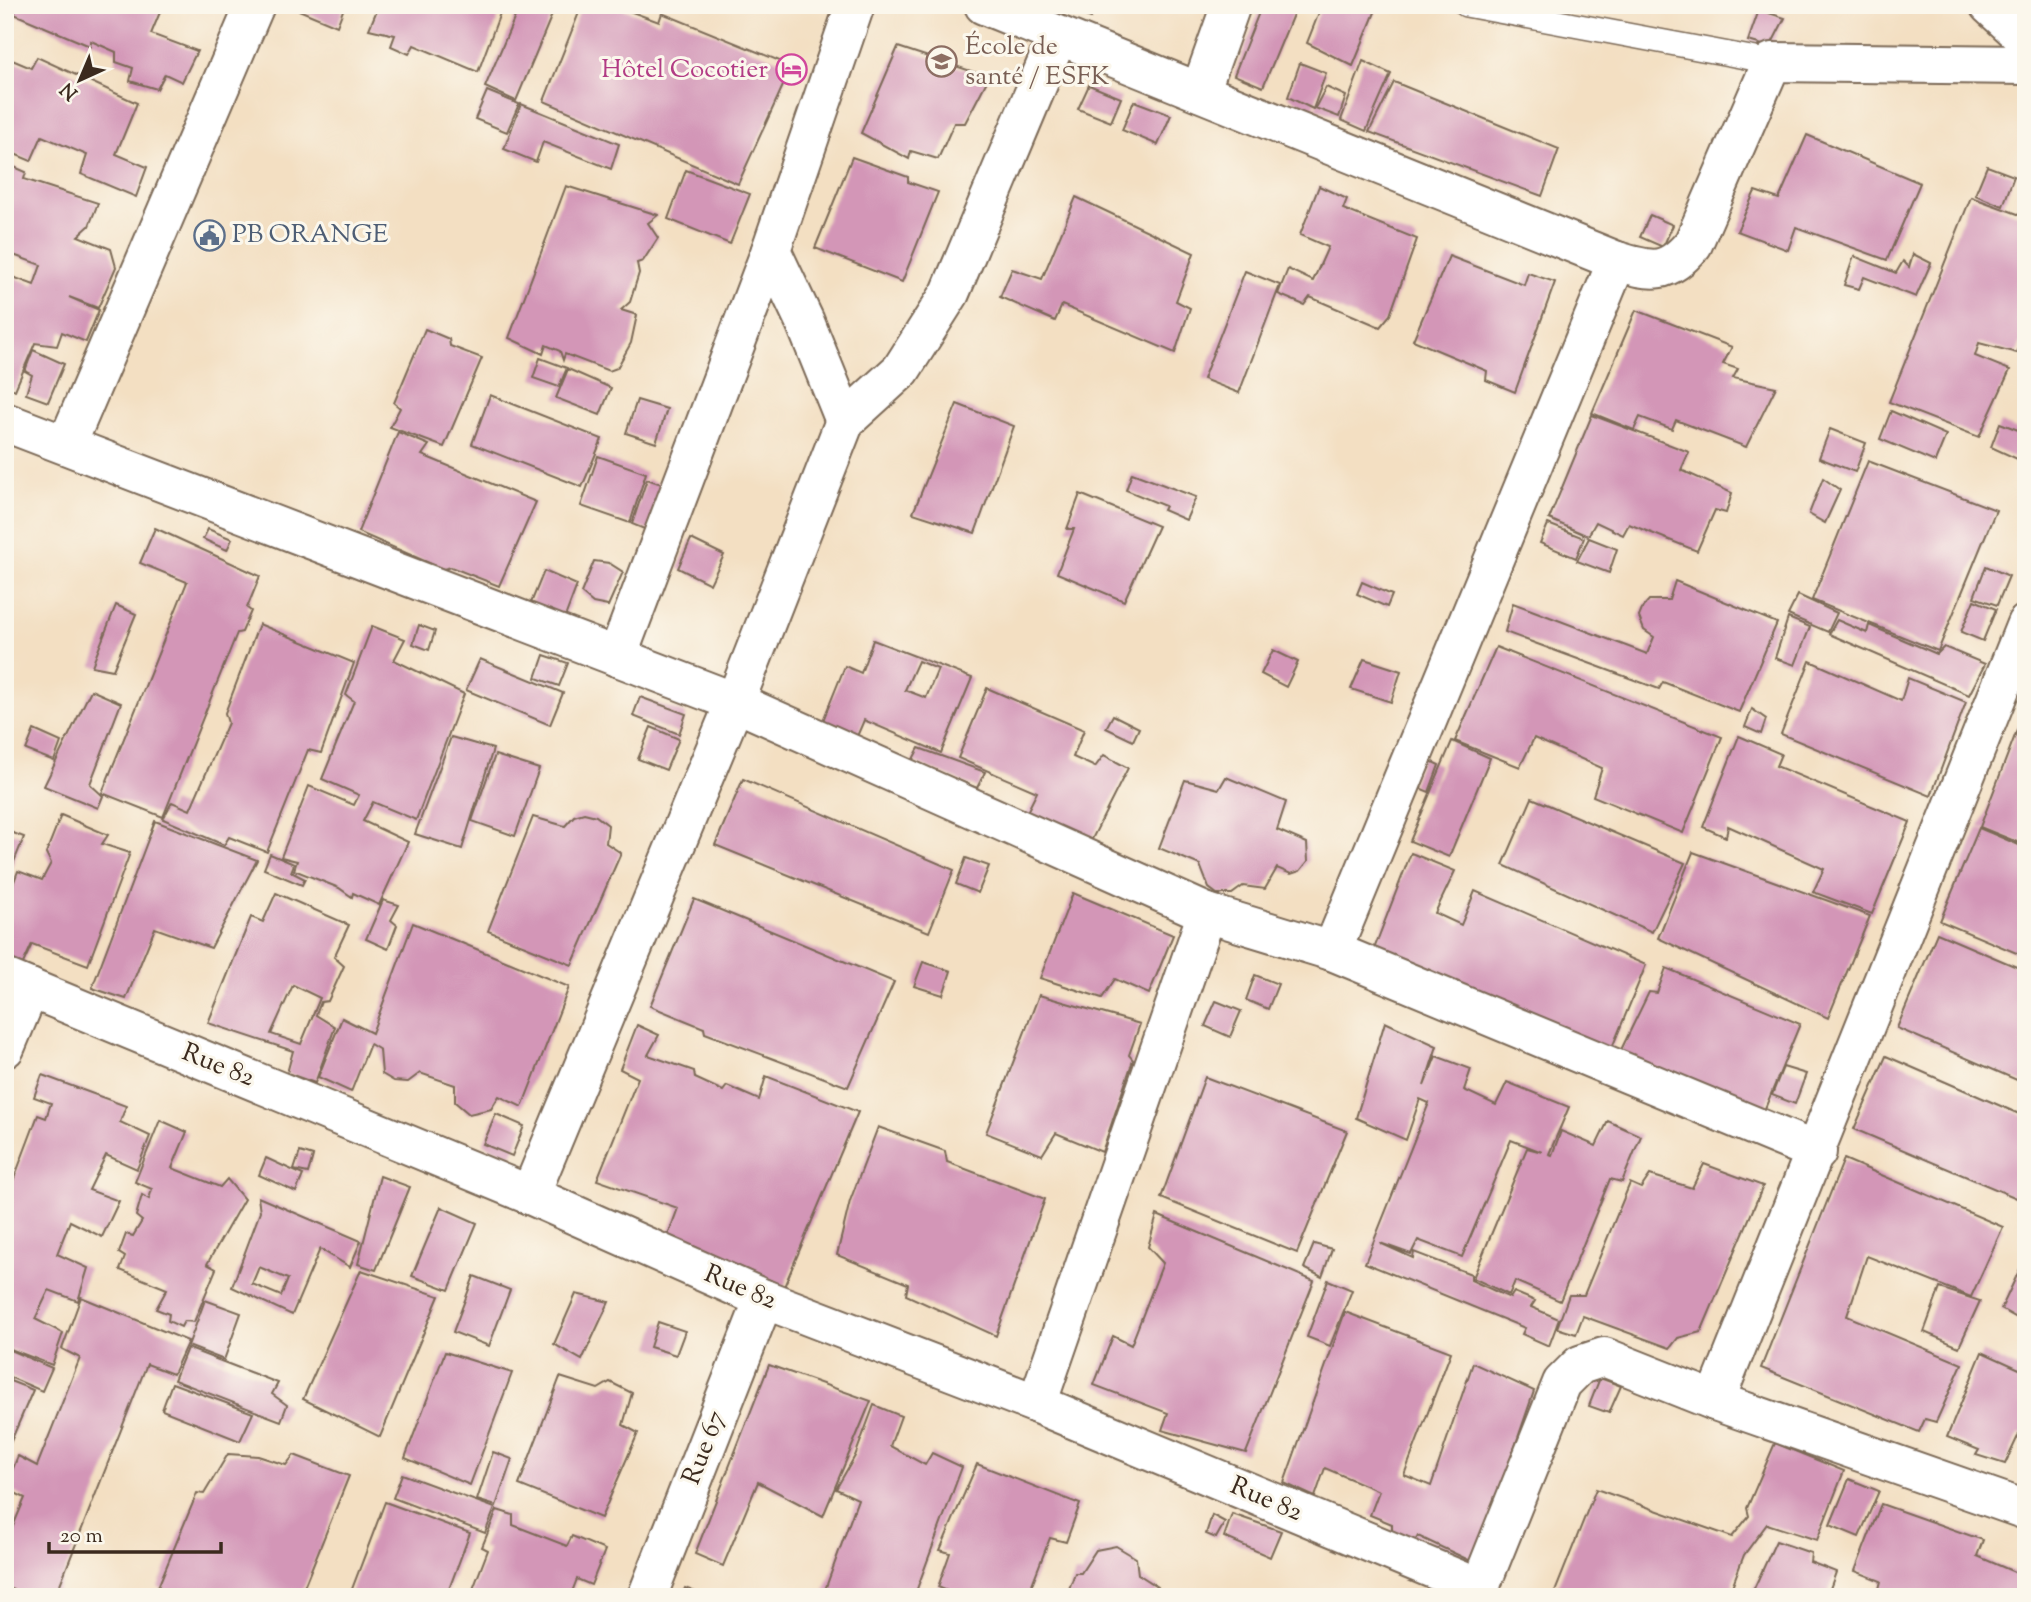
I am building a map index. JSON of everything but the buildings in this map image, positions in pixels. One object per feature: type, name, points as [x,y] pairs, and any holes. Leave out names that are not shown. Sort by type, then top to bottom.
[{"type":"street","points":[[67,444],[254,5]]},
{"type":"street","points":[[617,657],[771,250],[855,5]]},
{"type":"street","points":[[984,5],[1617,261],[1649,271],[1677,263],[1693,244],[1772,62],[2026,65]]},
{"type":"street","points":[[1200,92],[1231,5]]},
{"type":"street","points":[[1989,5],[2026,39]]},
{"type":"street","points":[[530,1195],[735,702],[845,421],[901,370],[950,293],[1058,36]]},
{"type":"street","points":[[771,250],[805,322],[845,421]]},
{"type":"street","points":[[1332,951],[1617,261]]},
{"type":"street","points":[[5,422],[735,702],[1207,913],[1332,951],[1817,1152]]},
{"type":"street","points":[[1715,1401],[1817,1152],[2026,624]]},
{"type":"street","points":[[1037,1404],[1207,913]]},
{"type":"street","points":[[5,1048],[18,983]]},
{"type":"street","name":"Rue 82","points":[[18,983],[530,1195],[764,1299],[1037,1404],[1477,1592]]},
{"type":"street","name":"Rue 67","points":[[647,1597],[764,1299]]},
{"type":"street","points":[[1477,1592],[1562,1383],[1580,1366],[1604,1357],[1715,1401],[2026,1510]]},
{"type":"lane","points":[[1466,5],[1772,62]]},
{"type":"place","name":"École de santé / ESFK","points":[[942,62]]},
{"type":"place","name":"Hôtel Cocotier","points":[[791,70]]},
{"type":"place","name":"PB ORANGE","points":[[209,235]]}]
